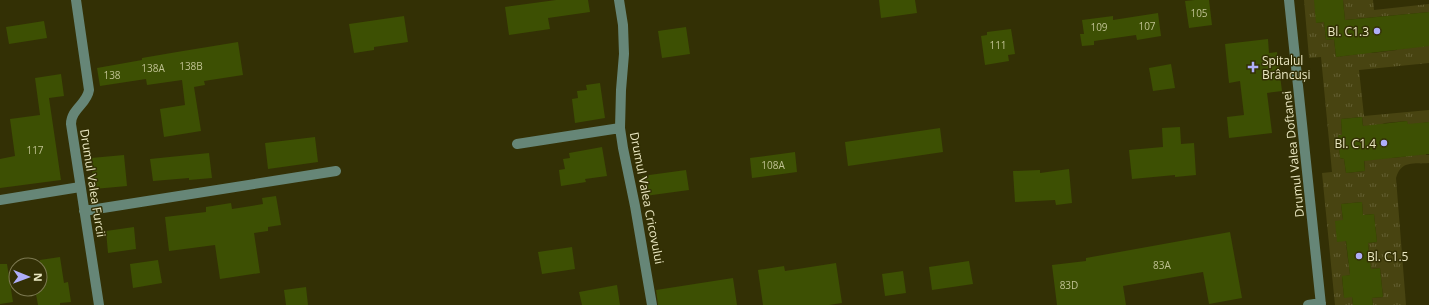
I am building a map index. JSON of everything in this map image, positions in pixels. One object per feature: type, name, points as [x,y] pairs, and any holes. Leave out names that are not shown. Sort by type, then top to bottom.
[{"type":"street","name":"Drumul Valea Furcii","points":[[76,0],[89,90],[86,100],[74,113],[71,120],[99,305]]},
{"type":"street","name":"Drumul Valea Cricovului","points":[[619,0],[623,25],[624,54],[620,128],[652,305]]},
{"type":"street","name":"Drumul Valea Doftanei","points":[[1289,0],[1321,304]]},
{"type":"street","points":[[517,144],[620,128]]},
{"type":"street","points":[[84,211],[336,171]]},
{"type":"street","points":[[0,200],[80,186]]},
{"type":"street","points":[[1308,305],[1321,304]]},
{"type":"green space","points":[[1304,0],[1318,0],[1316,23],[1324,22],[1326,40],[1334,39],[1336,57],[1358,54],[1357,43],[1372,53],[1397,50],[1396,41],[1429,46],[1429,63],[1359,70],[1364,116],[1429,110],[1429,122],[1408,128],[1407,121],[1385,123],[1364,131],[1362,117],[1341,119],[1342,135],[1338,135],[1340,158],[1344,159],[1346,173],[1365,171],[1364,156],[1395,158],[1409,156],[1425,151],[1426,155],[1429,155],[1429,163],[1409,164],[1401,168],[1396,178],[1406,305],[1373,305],[1372,298],[1383,297],[1380,268],[1371,269],[1368,243],[1377,242],[1374,214],[1363,215],[1362,202],[1341,204],[1350,275],[1342,277],[1344,297],[1352,297],[1353,305],[1335,305],[1322,173],[1332,172],[1321,57],[1309,58]]},
{"type":"green space","points":[[1343,0],[1373,0],[1374,10],[1429,4],[1429,12],[1345,20]]},
{"type":"building","points":[[556,0],[588,0],[590,12],[548,18],[550,29],[509,35],[505,7]]},
{"type":"building","points":[[879,0],[915,0],[917,13],[881,18]]},
{"type":"building","points":[[1209,0],[1212,25],[1189,28],[1185,1]]},
{"type":"building","name":"Bl. C1.3","points":[[1314,0],[1343,0],[1345,20],[1429,12],[1429,46],[1336,57],[1334,39],[1326,40],[1324,22],[1316,23]]},
{"type":"building","points":[[1158,13],[1161,36],[1137,40],[1136,35],[1094,41],[1094,45],[1082,46],[1080,34],[1084,34],[1082,20],[1113,16],[1113,20]]},
{"type":"building","points":[[404,16],[408,42],[374,47],[374,50],[354,53],[349,24]]},
{"type":"building","points":[[44,21],[47,38],[9,44],[6,27]]},
{"type":"building","points":[[686,27],[690,54],[662,58],[658,31]]},
{"type":"building","points":[[1011,29],[1015,54],[1008,55],[1009,61],[985,65],[981,36],[987,35],[987,32]]},
{"type":"building","name":"Spitalul Brâncuși","points":[[1268,39],[1269,53],[1277,52],[1282,91],[1267,93],[1272,133],[1229,138],[1227,117],[1244,115],[1240,81],[1229,83],[1225,44]]},
{"type":"building","points":[[238,42],[243,75],[204,81],[205,85],[194,87],[201,131],[164,137],[160,109],[185,105],[182,80],[147,85],[146,79],[100,86],[97,68],[142,60],[142,58]]},
{"type":"building","points":[[1171,64],[1175,88],[1153,91],[1149,68]]},
{"type":"building","points":[[61,74],[64,96],[49,98],[61,180],[0,188],[0,159],[15,156],[10,119],[40,115],[35,78]]},
{"type":"building","points":[[600,83],[605,118],[575,123],[572,99],[578,98],[577,91],[587,90],[586,85]]},
{"type":"building","name":"Bl. C1.4","points":[[1362,117],[1363,126],[1407,121],[1408,124],[1429,122],[1429,154],[1364,161],[1365,171],[1346,173],[1344,159],[1340,158],[1338,135],[1342,135],[1341,119]]},
{"type":"building","points":[[1180,127],[1181,144],[1194,143],[1196,175],[1175,177],[1175,175],[1132,179],[1129,150],[1163,147],[1162,128]]},
{"type":"building","points":[[940,128],[943,152],[848,166],[845,142]]},
{"type":"building","points":[[315,137],[318,162],[268,169],[265,143]]},
{"type":"building","points":[[602,147],[607,176],[585,179],[586,182],[561,186],[559,170],[565,169],[563,159],[570,158],[569,153]]},
{"type":"building","points":[[795,152],[797,172],[752,178],[750,158]]},
{"type":"building","points":[[209,153],[212,178],[153,181],[150,159]]},
{"type":"building","points":[[124,155],[127,186],[94,189],[91,158]]},
{"type":"building","points":[[1069,169],[1072,203],[1056,205],[1055,200],[1015,202],[1013,171],[1040,170],[1040,173]]},
{"type":"building","points":[[686,170],[689,190],[645,196],[642,176]]},
{"type":"building","points":[[276,196],[281,225],[268,227],[268,231],[254,233],[260,273],[220,279],[215,245],[169,251],[165,217],[206,212],[206,207],[231,203],[232,209],[263,204],[262,198]]},
{"type":"building","name":"Bl. C1.5","points":[[1362,202],[1363,215],[1374,214],[1377,242],[1368,243],[1371,269],[1380,268],[1383,297],[1372,298],[1373,305],[1353,305],[1352,297],[1344,298],[1342,276],[1350,275],[1346,241],[1337,242],[1335,221],[1343,220],[1341,204]]},
{"type":"building","points":[[134,227],[136,249],[108,253],[106,231]]},
{"type":"building","points":[[1230,232],[1242,298],[1209,304],[1203,272],[1123,286],[1126,305],[1057,305],[1052,265],[1086,261],[1086,258]]},
{"type":"building","points":[[572,247],[575,269],[542,274],[538,252]]},
{"type":"building","points":[[60,257],[64,283],[68,282],[71,302],[60,303],[60,305],[38,305],[36,297],[48,297],[48,259]]},
{"type":"building","points":[[158,260],[162,283],[133,288],[130,264]]},
{"type":"building","points":[[969,261],[973,284],[932,290],[929,267]]},
{"type":"building","points":[[836,263],[842,303],[829,305],[763,305],[758,270],[784,266],[785,271]]},
{"type":"building","points":[[0,264],[7,264],[8,297],[12,297],[13,302],[0,304]]},
{"type":"building","points":[[903,271],[906,293],[885,296],[882,274]]},
{"type":"building","points":[[733,278],[737,305],[658,305],[656,290]]},
{"type":"building","points":[[617,285],[620,305],[582,305],[579,292]]},
{"type":"building","points":[[306,287],[308,305],[286,305],[284,290]]},
{"type":"place","name":"Bl. C1.3","points":[[1377,31]]},
{"type":"place","name":"Spitalul Brâncuși","points":[[1253,67]]},
{"type":"place","name":"Bl. C1.4","points":[[1384,143]]},
{"type":"place","name":"Bl. C1.5","points":[[1359,256]]}]
